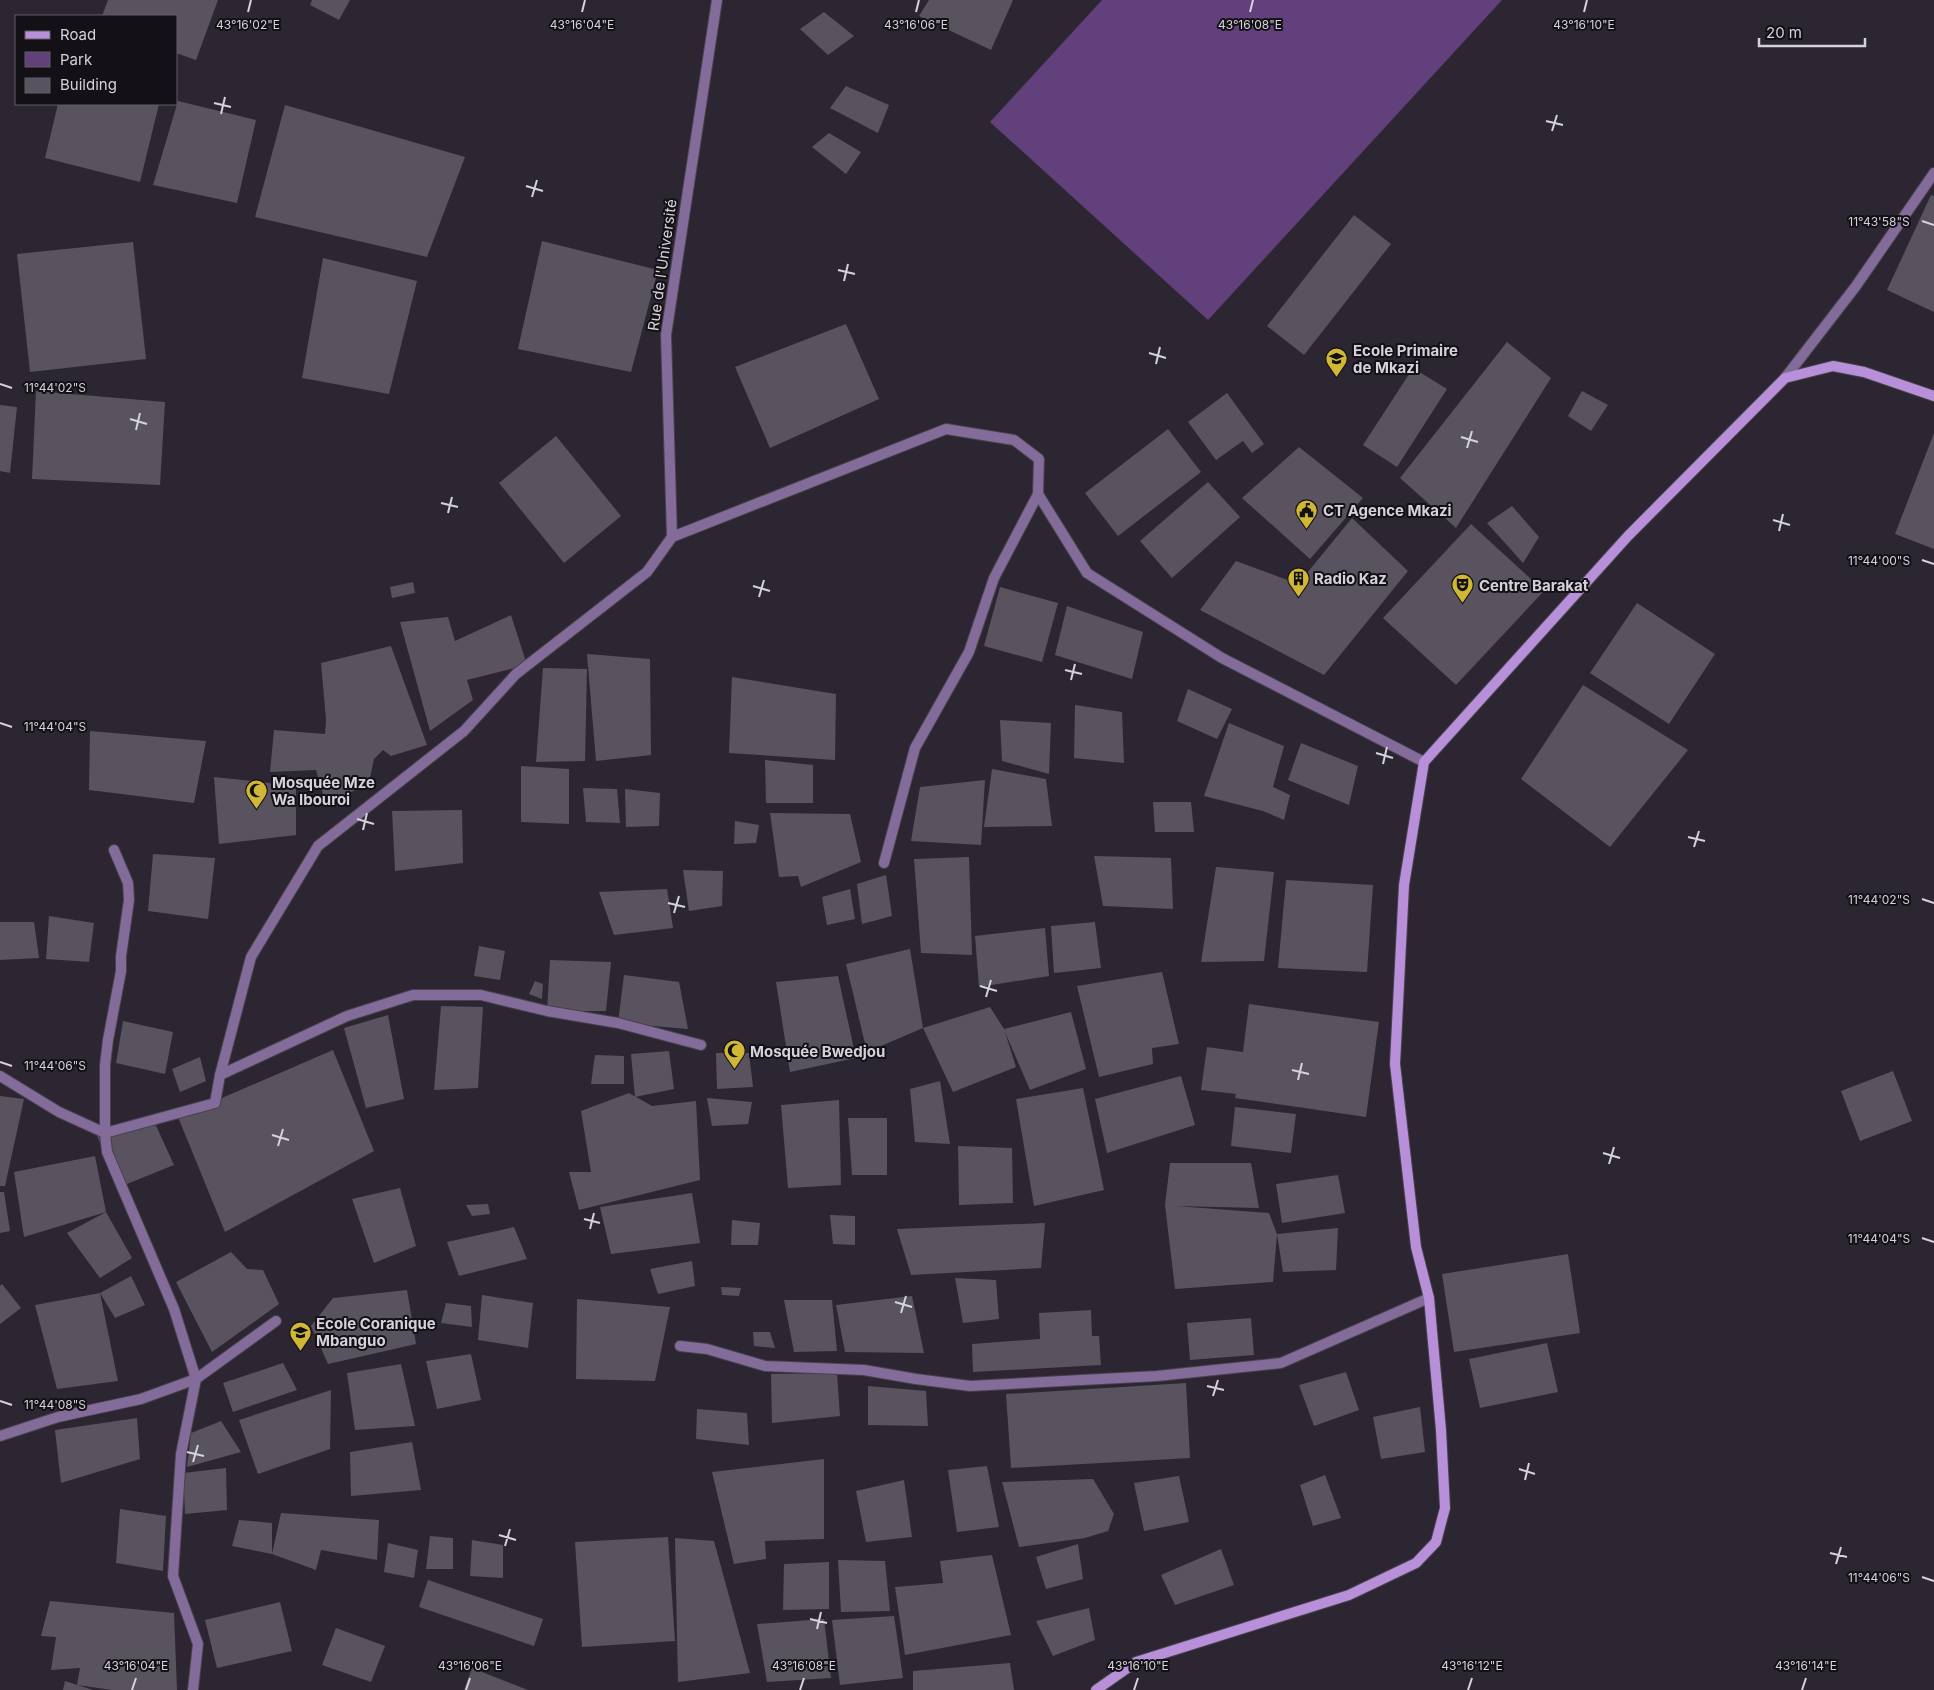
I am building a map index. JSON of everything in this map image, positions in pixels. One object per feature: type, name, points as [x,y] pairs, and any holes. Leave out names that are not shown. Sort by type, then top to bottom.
[{"type":"main road","points":[[1096,1690],[1136,1662],[1349,1595],[1416,1563],[1436,1542],[1445,1508],[1441,1430],[1429,1298],[1416,1247],[1394,1064],[1404,885],[1424,762],[1628,536],[1785,378],[1833,366],[1864,372],[1934,396]]},
{"type":"street","name":"Rue de l'Université","points":[[672,537],[666,335],[717,0]]},
{"type":"street","points":[[1785,378],[1856,286],[1934,173]]},
{"type":"street","points":[[0,1076],[59,1112],[105,1133],[215,1103],[220,1075],[250,958],[318,846],[464,731],[516,674],[647,572],[672,537],[946,429],[1014,440],[1039,459],[1038,494],[994,578],[968,652],[915,748],[884,863]]},
{"type":"street","points":[[1038,494],[1087,573],[1222,658],[1424,762]]},
{"type":"street","points":[[114,850],[128,883],[129,900],[120,972],[107,1048],[105,1133],[107,1152],[174,1309],[196,1378],[181,1454],[173,1576],[198,1644],[192,1690]]},
{"type":"street","points":[[220,1075],[347,1016],[412,995],[481,995],[547,1011],[618,1023],[701,1045]]},
{"type":"street","points":[[680,1346],[707,1349],[765,1366],[864,1370],[970,1386],[1158,1376],[1281,1363],[1429,1298]]},
{"type":"street","points":[[0,1436],[58,1417],[141,1399],[196,1378],[276,1321]]},
{"type":"green space","points":[[1102,0],[1502,0],[1208,320],[990,122]]},
{"type":"building","points":[[108,0],[218,0],[196,60],[178,54],[178,15],[102,15]]},
{"type":"building","points":[[312,0],[350,0],[339,20],[310,5]]},
{"type":"building","points":[[929,0],[1013,0],[991,50],[919,16]]},
{"type":"building","points":[[824,12],[854,36],[828,55],[800,29]]},
{"type":"building","points":[[846,86],[889,105],[878,133],[830,108]]},
{"type":"building","points":[[178,101],[256,120],[237,203],[153,185]]},
{"type":"building","points":[[58,105],[159,105],[140,182],[45,158]]},
{"type":"building","points":[[285,105],[465,157],[427,257],[255,217]]},
{"type":"building","points":[[829,133],[861,152],[846,174],[812,147]]},
{"type":"building","points":[[1931,195],[1934,196],[1934,312],[1887,290]]},
{"type":"building","points":[[1354,215],[1391,244],[1304,355],[1267,326]]},
{"type":"building","points":[[542,241],[658,270],[631,372],[518,349]]},
{"type":"building","points":[[133,242],[146,359],[30,372],[17,254]]},
{"type":"building","points":[[323,258],[417,281],[389,394],[302,378]]},
{"type":"building","points":[[846,324],[879,399],[770,448],[735,367]]},
{"type":"building","points":[[1507,342],[1551,378],[1456,528],[1400,478]]},
{"type":"building","name":"Ecole Primaire de Mkazi","points":[[1413,368],[1447,389],[1397,467],[1363,445]]},
{"type":"building","points":[[36,391],[165,402],[160,485],[32,479]]},
{"type":"building","points":[[1582,391],[1608,405],[1591,431],[1568,416]]},
{"type":"building","points":[[1227,393],[1264,444],[1252,453],[1243,441],[1216,460],[1188,422]]},
{"type":"building","points":[[0,405],[17,407],[10,473],[0,471]]},
{"type":"building","points":[[1168,429],[1201,472],[1118,536],[1085,493]]},
{"type":"building","points":[[1934,433],[1934,549],[1895,534]]},
{"type":"building","points":[[556,436],[621,516],[564,563],[499,483]]},
{"type":"building","name":"CT Agence Mkazi","points":[[1299,447],[1363,498],[1310,559],[1242,498]]},
{"type":"building","points":[[1208,482],[1240,517],[1172,578],[1140,541]]},
{"type":"building","points":[[1512,506],[1539,537],[1523,563],[1487,523]]},
{"type":"building","name":"Radio Kaz","points":[[1352,518],[1408,571],[1324,675],[1200,610],[1236,561],[1298,584]]},
{"type":"building","name":"Centre Barakat","points":[[1471,524],[1544,591],[1456,685],[1383,618]]},
{"type":"building","points":[[413,582],[415,593],[392,598],[390,587]]},
{"type":"building","points":[[1000,587],[1058,603],[1042,662],[984,646]]},
{"type":"building","points":[[1637,603],[1715,654],[1669,724],[1590,673]]},
{"type":"building","points":[[1067,606],[1143,632],[1132,679],[1055,655]]},
{"type":"building","points":[[511,615],[527,665],[467,680],[473,700],[430,731],[400,622],[448,617],[455,641]]},
{"type":"building","points":[[391,646],[427,745],[391,756],[383,750],[374,759],[369,783],[326,805],[316,770],[270,772],[274,730],[325,734],[326,720],[321,663]]},
{"type":"building","points":[[587,654],[650,659],[651,755],[596,761]]},
{"type":"building","points":[[543,668],[587,669],[585,761],[536,762]]},
{"type":"building","points":[[732,677],[836,694],[835,760],[729,753]]},
{"type":"building","points":[[1583,685],[1688,750],[1610,847],[1521,779]]},
{"type":"building","points":[[1188,689],[1232,709],[1217,739],[1177,721]]},
{"type":"building","points":[[1075,705],[1122,712],[1124,763],[1074,758]]},
{"type":"building","points":[[1000,720],[1051,723],[1049,774],[1002,761]]},
{"type":"building","points":[[1229,723],[1284,746],[1273,787],[1290,795],[1284,820],[1263,811],[1204,796]]},
{"type":"building","points":[[90,731],[206,741],[194,803],[89,790]]},
{"type":"building","points":[[1301,743],[1358,766],[1349,805],[1288,780]]},
{"type":"building","points":[[765,760],[813,765],[813,803],[766,803]]},
{"type":"building","points":[[521,766],[569,769],[569,824],[521,822]]},
{"type":"building","points":[[992,769],[1046,779],[1052,826],[984,827]]},
{"type":"building","name":"Mosquée Mze Wa Ibouroi","points":[[214,777],[296,786],[296,835],[219,844]]},
{"type":"building","points":[[985,780],[981,845],[911,841],[920,787]]},
{"type":"building","points":[[583,788],[617,789],[620,823],[586,822]]},
{"type":"building","points":[[625,789],[660,793],[659,826],[626,827]]},
{"type":"building","points":[[1153,802],[1191,802],[1194,832],[1155,832]]},
{"type":"building","points":[[462,810],[463,863],[395,871],[392,811]]},
{"type":"building","points":[[770,813],[850,814],[861,862],[801,887],[798,876],[779,877]]},
{"type":"building","points":[[735,821],[759,825],[756,843],[734,844]]},
{"type":"building","points":[[153,854],[215,858],[208,919],[148,911]]},
{"type":"building","points":[[1094,856],[1171,858],[1173,909],[1103,906]]},
{"type":"building","points":[[969,857],[972,955],[921,953],[914,859]]},
{"type":"building","points":[[1216,867],[1274,872],[1264,961],[1201,962]]},
{"type":"building","points":[[683,870],[723,871],[722,906],[689,911]]},
{"type":"building","points":[[886,875],[892,916],[862,924],[857,884]]},
{"type":"building","points":[[1286,880],[1373,885],[1367,972],[1278,968]]},
{"type":"building","points":[[667,889],[673,928],[614,935],[599,892]]},
{"type":"building","points":[[850,889],[855,919],[827,925],[822,897]]},
{"type":"building","points":[[49,916],[94,923],[89,962],[46,959]]},
{"type":"building","points":[[0,922],[34,922],[39,958],[0,960]]},
{"type":"building","points":[[1095,922],[1101,968],[1054,973],[1051,926]]},
{"type":"building","points":[[1045,928],[1049,976],[979,987],[975,936]]},
{"type":"building","points":[[479,946],[505,951],[500,980],[474,976]]},
{"type":"building","points":[[910,949],[923,1028],[867,1052],[846,964]]},
{"type":"building","points":[[550,960],[611,962],[606,1011],[547,1011]]},
{"type":"building","points":[[1162,972],[1179,1044],[1152,1048],[1153,1064],[1099,1077],[1077,986]]},
{"type":"building","points":[[624,975],[679,982],[688,1029],[618,1023]]},
{"type":"building","points":[[838,976],[856,1058],[790,1072],[776,982]]},
{"type":"building","points":[[535,981],[543,984],[542,999],[529,994]]},
{"type":"building","points":[[1249,1004],[1379,1022],[1366,1117],[1235,1098],[1236,1094],[1201,1090],[1207,1047],[1243,1052]]},
{"type":"building","points":[[441,1006],[483,1007],[478,1088],[434,1090]]},
{"type":"building","points":[[990,1007],[1004,1029],[1071,1012],[1086,1069],[1030,1090],[1005,1032],[1016,1067],[953,1092],[923,1028]]},
{"type":"building","points":[[388,1015],[404,1099],[366,1108],[344,1028]]},
{"type":"building","points":[[123,1021],[173,1032],[165,1074],[116,1063]]},
{"type":"building","points":[[333,1050],[374,1151],[225,1232],[178,1117]]},
{"type":"building","points":[[669,1051],[674,1089],[635,1097],[631,1054]]},
{"type":"building","name":"Mosquée Bwedjou","points":[[716,1053],[749,1053],[753,1087],[717,1089]]},
{"type":"building","points":[[595,1055],[624,1056],[624,1084],[591,1084]]},
{"type":"building","points":[[200,1057],[206,1081],[180,1092],[172,1069]]},
{"type":"building","points":[[1893,1071],[1912,1121],[1860,1141],[1841,1091]]},
{"type":"building","points":[[1181,1076],[1195,1125],[1107,1153],[1095,1099]]},
{"type":"building","points":[[940,1081],[950,1144],[915,1142],[910,1089]]},
{"type":"building","points":[[1083,1088],[1104,1190],[1034,1206],[1016,1099]]},
{"type":"building","points":[[629,1093],[652,1106],[696,1101],[700,1180],[579,1210],[569,1172],[591,1172],[581,1111]]},
{"type":"building","points":[[0,1096],[24,1099],[5,1186],[0,1186]]},
{"type":"building","points":[[707,1098],[752,1102],[748,1124],[712,1126]]},
{"type":"building","points":[[839,1100],[841,1185],[788,1188],[781,1105]]},
{"type":"building","points":[[1235,1107],[1296,1114],[1291,1153],[1231,1146]]},
{"type":"building","points":[[848,1118],[887,1118],[887,1175],[852,1175]]},
{"type":"building","points":[[153,1119],[174,1165],[117,1188],[96,1133]]},
{"type":"building","points":[[958,1146],[1012,1148],[1013,1203],[959,1205]]},
{"type":"building","points":[[95,1156],[106,1212],[24,1237],[14,1172]]},
{"type":"building","points":[[1170,1163],[1251,1163],[1259,1208],[1176,1206],[1269,1213],[1277,1234],[1273,1282],[1175,1289],[1165,1205]]},
{"type":"building","points":[[1338,1175],[1345,1213],[1282,1223],[1276,1184]]},
{"type":"building","points":[[400,1188],[416,1246],[374,1263],[352,1199]]},
{"type":"building","points":[[0,1192],[4,1192],[10,1231],[0,1233]]},
{"type":"building","points":[[692,1193],[700,1243],[611,1254],[600,1207]]},
{"type":"building","points":[[488,1204],[490,1214],[472,1216],[466,1205]]},
{"type":"building","points":[[106,1212],[132,1258],[100,1278],[67,1233]]},
{"type":"building","points":[[830,1215],[855,1216],[855,1245],[833,1244]]},
{"type":"building","points":[[732,1220],[760,1223],[758,1245],[731,1245]]},
{"type":"building","points":[[1045,1223],[1041,1268],[911,1275],[897,1229]]},
{"type":"building","points":[[514,1227],[527,1259],[459,1276],[447,1242]]},
{"type":"building","points":[[1338,1228],[1336,1270],[1283,1272],[1277,1234]]},
{"type":"building","points":[[231,1252],[247,1269],[263,1270],[279,1304],[212,1352],[176,1282]]},
{"type":"building","points":[[1568,1254],[1580,1333],[1454,1352],[1442,1274]]},
{"type":"building","points":[[692,1261],[695,1286],[658,1294],[650,1269]]},
{"type":"building","points":[[131,1276],[145,1305],[115,1318],[100,1293]]},
{"type":"building","points":[[955,1278],[996,1280],[999,1319],[963,1323]]},
{"type":"building","points":[[2,1284],[21,1308],[0,1324],[0,1286]]},
{"type":"building","points":[[721,1287],[741,1288],[739,1296],[722,1295]]},
{"type":"building","points":[[407,1290],[416,1344],[328,1364],[311,1326],[333,1298]]},
{"type":"building","points":[[100,1293],[118,1381],[57,1389],[35,1305]]},
{"type":"building","points":[[482,1295],[533,1303],[528,1348],[478,1340]]},
{"type":"building","points":[[912,1296],[924,1353],[845,1352],[836,1305]]},
{"type":"building","points":[[577,1299],[670,1307],[655,1381],[576,1379]]},
{"type":"building","points":[[784,1300],[832,1300],[837,1351],[794,1352]]},
{"type":"building","points":[[446,1303],[471,1306],[472,1327],[441,1323]]},
{"type":"building","points":[[1091,1310],[1092,1336],[1099,1336],[1101,1365],[973,1372],[972,1344],[1040,1339],[1039,1313]]},
{"type":"building","points":[[1251,1318],[1254,1355],[1190,1360],[1187,1323]]},
{"type":"building","points":[[753,1332],[770,1332],[775,1348],[754,1346]]},
{"type":"building","points":[[1547,1343],[1558,1392],[1480,1408],[1469,1359]]},
{"type":"building","points":[[471,1354],[481,1400],[437,1409],[426,1361]]},
{"type":"building","points":[[283,1363],[297,1390],[233,1412],[223,1383]]},
{"type":"building","points":[[401,1364],[415,1426],[355,1430],[347,1373]]},
{"type":"building","points":[[1346,1372],[1359,1410],[1314,1426],[1299,1385]]},
{"type":"building","points":[[837,1373],[840,1416],[772,1423],[771,1374]]},
{"type":"building","points":[[1186,1383],[1190,1458],[1011,1468],[1006,1394]]},
{"type":"building","points":[[868,1386],[926,1391],[928,1426],[868,1425]]},
{"type":"building","points":[[331,1390],[330,1449],[258,1474],[239,1420]]},
{"type":"building","points":[[1420,1407],[1425,1452],[1381,1459],[1373,1417]]},
{"type":"building","points":[[697,1409],[747,1413],[749,1445],[696,1439]]},
{"type":"building","points":[[137,1418],[140,1459],[61,1483],[55,1430]]},
{"type":"building","points":[[221,1421],[241,1452],[187,1467],[191,1433]]},
{"type":"building","points":[[412,1442],[421,1490],[351,1496],[350,1452]]},
{"type":"building","points":[[824,1459],[824,1539],[765,1541],[766,1559],[734,1564],[712,1472]]},
{"type":"building","points":[[987,1466],[999,1527],[957,1532],[948,1470]]},
{"type":"building","points":[[226,1468],[227,1510],[185,1514],[183,1473]]},
{"type":"building","points":[[1325,1475],[1341,1518],[1313,1526],[1300,1485]]},
{"type":"building","points":[[1179,1476],[1189,1522],[1144,1531],[1134,1483]]},
{"type":"building","points":[[1093,1479],[1114,1514],[1108,1531],[1085,1538],[1019,1547],[1002,1482]]},
{"type":"building","points":[[904,1480],[912,1537],[866,1542],[856,1491]]},
{"type":"building","points":[[120,1509],[166,1516],[163,1571],[116,1563]]},
{"type":"building","points":[[281,1513],[379,1520],[377,1560],[321,1550],[316,1570],[272,1554]]},
{"type":"building","points":[[239,1520],[272,1523],[272,1554],[232,1546]]},
{"type":"building","points":[[430,1536],[453,1538],[453,1569],[426,1569]]},
{"type":"building","points":[[668,1537],[675,1641],[582,1647],[575,1542]]},
{"type":"building","points":[[675,1538],[714,1541],[750,1673],[678,1682]]},
{"type":"building","points":[[472,1540],[503,1545],[503,1578],[470,1576]]},
{"type":"building","points":[[388,1543],[418,1550],[414,1578],[384,1572]]},
{"type":"building","points":[[1078,1544],[1083,1579],[1046,1589],[1036,1557]]},
{"type":"building","points":[[1221,1549],[1234,1585],[1175,1605],[1161,1575]]},
{"type":"building","points":[[992,1555],[1011,1635],[905,1655],[895,1587],[943,1583],[940,1561]]},
{"type":"building","points":[[838,1560],[885,1561],[890,1611],[841,1612]]},
{"type":"building","points":[[829,1562],[829,1609],[783,1610],[784,1564]]},
{"type":"building","points":[[428,1580],[543,1619],[534,1646],[419,1607]]},
{"type":"building","points":[[50,1601],[174,1613],[177,1690],[112,1690],[77,1685],[80,1668],[51,1670],[56,1637],[41,1636]]},
{"type":"building","points":[[280,1602],[292,1651],[217,1668],[205,1620]]},
{"type":"building","points":[[1089,1608],[1095,1640],[1053,1656],[1036,1621]]},
{"type":"building","points":[[894,1616],[903,1678],[840,1685],[832,1620]]},
{"type":"building","points":[[824,1619],[831,1678],[767,1682],[757,1624]]},
{"type":"building","points":[[336,1628],[385,1646],[371,1682],[322,1665]]},
{"type":"building","points":[[1010,1663],[1014,1690],[913,1690],[913,1671]]},
{"type":"building","points":[[472,1668],[528,1690],[464,1690]]},
{"type":"building","points":[[65,1681],[93,1690],[63,1690]]},
{"type":"place","name":"Ecole Primaire de Mkazi","points":[[1337,378]]},
{"type":"place","name":"CT Agence Mkazi","points":[[1307,529]]},
{"type":"place","name":"Radio Kaz","points":[[1298,597]]},
{"type":"place","name":"Centre Barakat","points":[[1463,604]]},
{"type":"place","name":"Mosquée Mze Wa Ibouroi","points":[[256,810]]},
{"type":"place","name":"Mosquée Bwedjou","points":[[734,1070]]},
{"type":"place","name":"Ecole Coranique Mbanguo","points":[[300,1351]]}]
